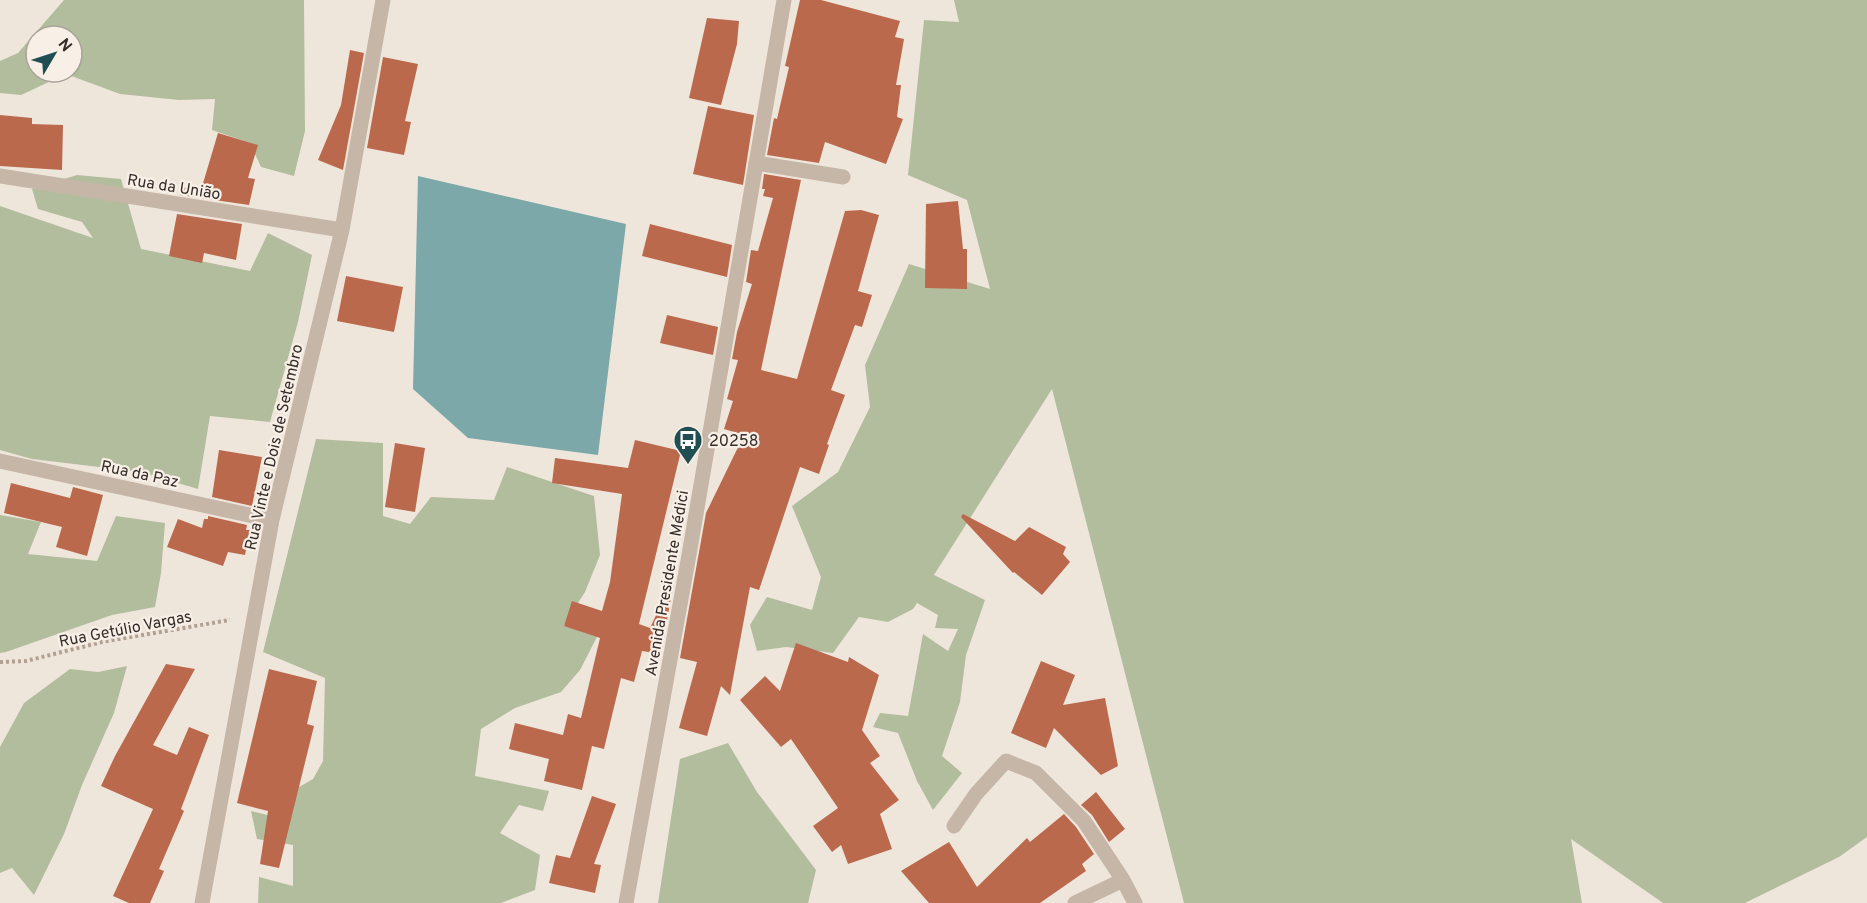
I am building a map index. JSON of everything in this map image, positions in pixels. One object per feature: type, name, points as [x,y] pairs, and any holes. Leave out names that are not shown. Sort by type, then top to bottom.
[{"type":"street","name":"Rua Vinte e Dois de Setembro","points":[[202,903],[272,520],[342,230],[383,0]]},
{"type":"street","name":"Avenida Presidente Médici","points":[[626,903],[689,555],[784,0]]},
{"type":"street","points":[[756,163],[843,177]]},
{"type":"street","name":"Rua da União","points":[[0,176],[342,230]]},
{"type":"street","name":"Rua da Paz","points":[[0,461],[272,520]]},
{"type":"street","points":[[954,826],[976,794],[1006,761],[1036,773],[1084,821],[1123,880],[1135,903]]},
{"type":"street","points":[[1075,903],[1123,880]]},
{"type":"path","name":"Rua Getúlio Vargas","points":[[0,662],[26,662],[102,642],[255,616]]},
{"type":"green space","points":[[64,0],[304,0],[305,131],[294,176],[261,167],[250,143],[212,130],[215,99],[179,100],[120,94],[84,81],[84,24],[43,24]]},
{"type":"green space","points":[[954,0],[1867,0],[1867,837],[1839,857],[1745,903],[1663,903],[1571,839],[1582,903],[1184,903],[1052,389],[934,575],[985,600],[966,655],[960,702],[942,756],[962,773],[933,810],[917,781],[898,733],[873,727],[880,713],[908,716],[923,634],[948,651],[958,629],[935,628],[938,615],[917,603],[913,609],[888,622],[859,617],[833,653],[786,647],[757,651],[750,625],[767,597],[812,610],[821,577],[792,506],[838,472],[870,407],[865,365],[909,264],[990,289],[967,200],[908,175],[924,20],[959,22]]},
{"type":"green space","points":[[24,46],[24,84],[45,84],[21,95],[0,93],[0,61],[18,53]]},
{"type":"green space","points":[[77,175],[121,179],[141,249],[250,271],[268,233],[312,255],[298,322],[270,422],[210,416],[198,489],[141,472],[32,459],[0,450],[0,206],[93,238],[82,222],[38,209],[32,189]]},
{"type":"green space","points":[[316,439],[383,443],[383,516],[410,524],[431,497],[494,500],[507,467],[594,496],[600,555],[585,592],[564,625],[597,637],[580,670],[561,692],[515,708],[481,729],[475,776],[549,791],[543,811],[519,805],[500,833],[540,855],[535,890],[501,903],[258,903],[259,877],[293,886],[293,845],[257,839],[251,811],[288,820],[299,787],[313,779],[323,761],[325,678],[263,652]]},
{"type":"green space","points":[[0,515],[41,522],[28,554],[97,561],[116,516],[165,523],[161,573],[155,607],[112,615],[0,653]]},
{"type":"green space","points":[[127,666],[114,713],[82,785],[64,834],[34,895],[12,868],[0,873],[0,747],[24,703],[70,669],[98,672]]},
{"type":"green space","points":[[728,743],[757,792],[816,870],[808,903],[658,903],[680,759]]},
{"type":"water","points":[[418,176],[626,224],[598,455],[468,438],[413,389]]},
{"type":"building","points":[[800,0],[821,0],[900,21],[895,37],[904,39],[896,85],[901,85],[897,117],[903,119],[886,164],[825,142],[819,163],[767,155],[774,118],[777,119],[789,67],[785,66]]},
{"type":"building","points":[[707,18],[739,21],[737,44],[721,105],[689,98]]},
{"type":"building","points":[[350,50],[364,53],[343,170],[318,160],[341,105]]},
{"type":"building","points":[[383,57],[418,64],[405,121],[411,122],[404,155],[367,148]]},
{"type":"building","points":[[708,106],[754,115],[743,185],[693,174]]},
{"type":"building","points":[[0,115],[32,118],[32,124],[63,125],[62,170],[0,166]]},
{"type":"building","points":[[218,133],[258,145],[248,178],[255,179],[249,205],[180,195],[182,187],[201,190]]},
{"type":"building","points":[[764,174],[801,180],[761,370],[797,379],[845,211],[861,210],[879,215],[858,291],[872,295],[862,327],[855,325],[831,390],[845,395],[819,474],[800,467],[759,590],[750,587],[730,695],[721,686],[707,736],[679,728],[697,662],[680,658],[706,513],[744,435],[724,429],[733,401],[727,399],[738,360],[732,359],[737,332],[752,284],[746,282],[751,250],[758,251],[773,198],[763,196]]},
{"type":"building","points":[[958,201],[963,249],[967,249],[967,289],[925,288],[926,204]]},
{"type":"building","points":[[177,214],[242,224],[236,260],[204,253],[202,263],[169,256]]},
{"type":"building","points":[[650,224],[732,245],[727,277],[642,256]]},
{"type":"building","points":[[346,276],[403,287],[394,332],[337,321]]},
{"type":"building","points":[[667,315],[718,327],[713,355],[660,343]]},
{"type":"building","points":[[635,440],[681,451],[639,624],[650,628],[675,575],[661,654],[642,651],[634,682],[621,678],[604,749],[592,746],[582,790],[544,781],[549,759],[509,749],[515,723],[563,735],[568,714],[581,718],[600,638],[564,626],[572,601],[602,611],[610,582],[622,494],[552,483],[555,458],[628,468]]},
{"type":"building","points":[[395,443],[425,448],[415,512],[385,507]]},
{"type":"building","points":[[219,450],[262,457],[252,506],[212,497]]},
{"type":"building","points":[[11,483],[70,498],[73,487],[103,495],[87,556],[56,547],[62,527],[4,513]]},
{"type":"building","points":[[963,514],[1015,541],[1029,527],[1066,547],[1063,554],[1070,562],[1042,595],[1013,573],[961,517]]},
{"type":"building","points":[[208,516],[247,525],[246,530],[250,530],[245,555],[228,552],[223,566],[167,547],[178,519],[202,528],[204,519],[208,519]]},
{"type":"building","points":[[796,643],[848,662],[849,657],[879,675],[862,730],[880,756],[870,763],[899,800],[880,814],[892,849],[848,864],[841,845],[832,852],[813,826],[838,808],[791,739],[781,747],[740,700],[765,676],[780,691]]},
{"type":"building","points":[[1041,661],[1075,675],[1063,705],[1105,698],[1118,766],[1101,775],[1054,728],[1046,748],[1011,733]]},
{"type":"building","points":[[166,664],[195,669],[153,745],[177,755],[189,727],[209,735],[181,809],[184,811],[159,869],[164,871],[150,903],[129,903],[113,896],[153,809],[101,786]]},
{"type":"building","points":[[269,669],[317,681],[307,724],[314,726],[279,868],[260,864],[268,811],[237,803]]},
{"type":"building","points":[[1096,792],[1125,829],[1109,842],[1092,815],[1081,805]]},
{"type":"building","points":[[592,796],[616,804],[594,864],[601,865],[595,893],[549,883],[556,855],[570,858]]},
{"type":"building","points":[[1064,814],[1094,854],[1082,864],[1086,871],[1040,903],[929,903],[901,871],[949,842],[977,887],[1027,838],[1030,842]]},
{"type":"place","name":"20258","points":[[688,466]]}]
